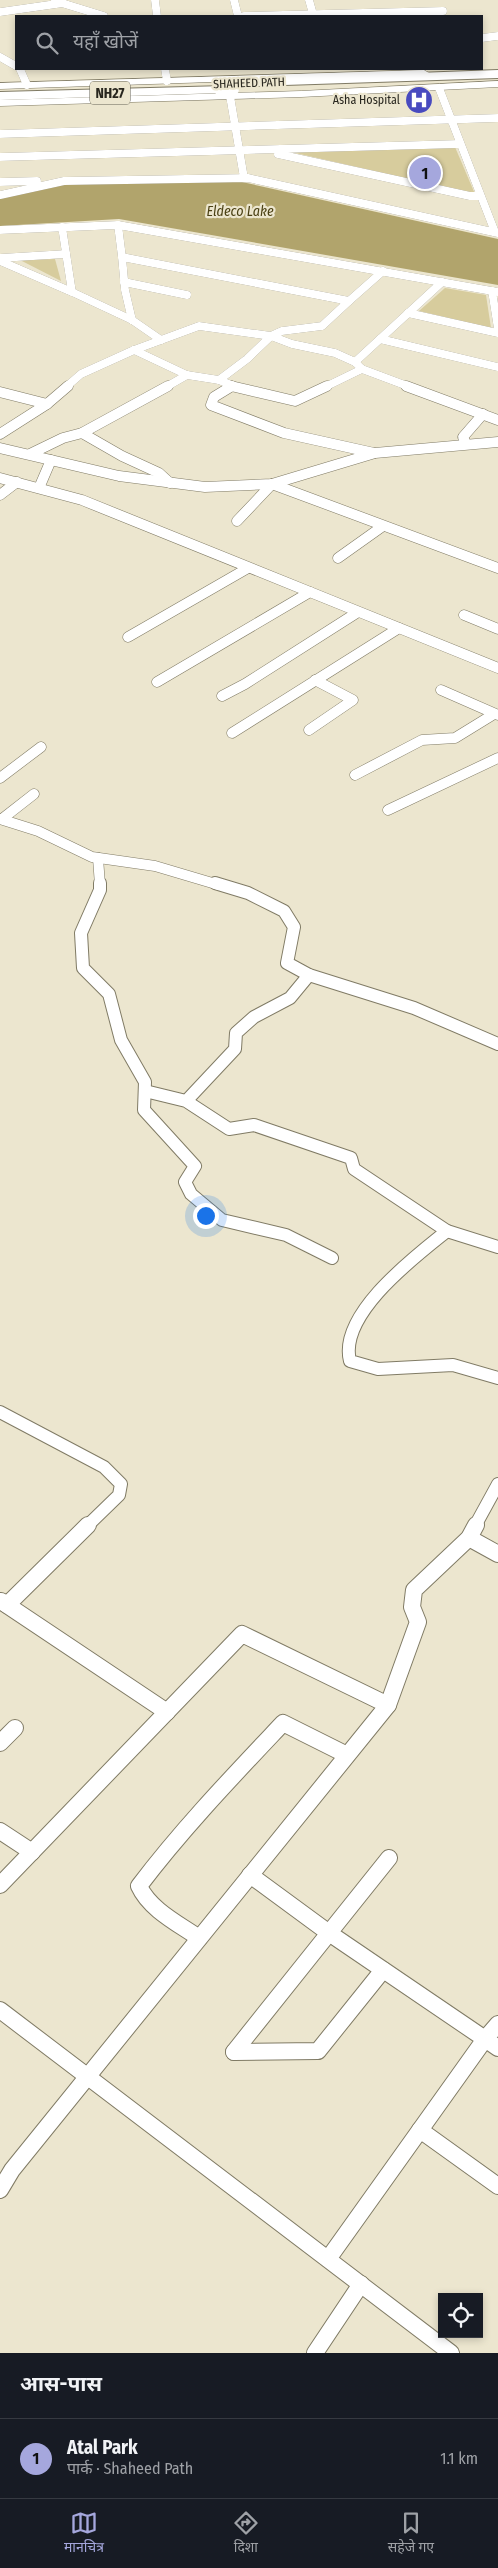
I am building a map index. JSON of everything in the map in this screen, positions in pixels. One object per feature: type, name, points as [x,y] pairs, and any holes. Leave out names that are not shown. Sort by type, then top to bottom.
[{"type":"highway","name":"SHAHEED PATH","points":[[0,96],[498,74]]},
{"type":"highway","name":"SHAHEED PATH","points":[[0,91],[498,80]]},
{"type":"street","points":[[53,0],[96,15]]},
{"type":"street","points":[[155,0],[157,15]]},
{"type":"street","points":[[234,0],[238,15]]},
{"type":"street","points":[[309,0],[313,14]]},
{"type":"street","points":[[278,15],[444,14],[440,0]]},
{"type":"street","points":[[0,12],[18,11],[64,3]]},
{"type":"street","points":[[483,38],[498,36]]},
{"type":"street","points":[[0,57],[15,65]]},
{"type":"street","points":[[20,70],[27,85]]},
{"type":"street","points":[[165,70],[167,81]]},
{"type":"street","points":[[0,103],[498,70]]},
{"type":"street","points":[[0,86],[167,81],[226,87],[439,88],[498,84]]},
{"type":"street","points":[[226,87],[240,150],[244,178]]},
{"type":"street","points":[[439,88],[459,144],[496,232]]},
{"type":"street","points":[[0,134],[498,118]]},
{"type":"street","points":[[0,157],[459,144]]},
{"type":"street","points":[[273,150],[275,154],[470,196],[480,196]]},
{"type":"street","points":[[0,182],[244,178],[496,232]]},
{"type":"street","points":[[0,195],[64,181]]},
{"type":"street","points":[[118,226],[124,282],[132,320]]},
{"type":"street","points":[[0,230],[118,226],[495,292],[498,329]]},
{"type":"street","points":[[62,228],[72,292]]},
{"type":"street","points":[[0,258],[66,254]]},
{"type":"street","points":[[122,257],[349,301]]},
{"type":"street","points":[[0,262],[132,320],[162,340]]},
{"type":"street","points":[[220,380],[247,359],[271,336],[282,331],[322,326],[383,271]]},
{"type":"street","points":[[124,282],[187,295]]},
{"type":"street","points":[[355,362],[442,282]]},
{"type":"street","points":[[408,313],[498,333]]},
{"type":"street","points":[[0,434],[47,404],[81,374],[134,350],[205,326],[271,336],[292,344],[335,353],[355,362],[362,369],[498,420]]},
{"type":"street","points":[[380,338],[498,367]]},
{"type":"street","points":[[134,350],[187,375],[220,380],[232,386],[294,401],[362,369]]},
{"type":"street","points":[[30,454],[62,438],[82,433],[187,375]]},
{"type":"street","points":[[232,386],[214,397],[211,405],[284,432],[375,454]]},
{"type":"street","points":[[0,392],[47,404]]},
{"type":"street","points":[[466,444],[463,437],[483,414]]},
{"type":"street","points":[[82,433],[122,456],[159,473],[170,483]]},
{"type":"street","points":[[0,448],[119,476],[205,487],[272,484],[375,454],[412,448],[498,442]]},
{"type":"street","points":[[39,488],[51,460]]},
{"type":"street","points":[[0,478],[82,500],[498,668]]},
{"type":"street","points":[[0,495],[17,482]]},
{"type":"street","points":[[237,521],[272,484]]},
{"type":"street","points":[[272,484],[498,568]]},
{"type":"street","points":[[338,558],[382,526]]},
{"type":"street","points":[[128,637],[248,568]]},
{"type":"street","points":[[157,682],[310,592]]},
{"type":"street","points":[[222,696],[245,684],[358,612]]},
{"type":"street","points":[[464,615],[498,629]]},
{"type":"street","points":[[232,733],[400,628]]},
{"type":"street","points":[[309,730],[353,700],[314,680]]},
{"type":"street","points":[[441,690],[496,715]]},
{"type":"street","points":[[356,775],[422,740],[455,738],[496,715]]},
{"type":"street","points":[[0,778],[41,747]]},
{"type":"street","points":[[388,810],[498,758]]},
{"type":"street","points":[[1,819],[34,794]]},
{"type":"street","points":[[1,819],[38,831],[92,857],[165,868],[248,893],[284,911],[294,927],[287,963],[309,975],[414,1008],[498,1044]]},
{"type":"street","points":[[98,858],[100,890],[81,933],[83,968],[109,994],[121,1040],[145,1082],[144,1110],[196,1166],[185,1182],[191,1194],[222,1220],[286,1235],[332,1258]]},
{"type":"street","points":[[188,1098],[235,1049],[236,1033],[254,1017],[290,998],[309,975]]},
{"type":"street","points":[[145,1091],[186,1101],[229,1129],[254,1125],[351,1158],[354,1169],[447,1231],[498,1247]]},
{"type":"street","points":[[447,1231],[387,1282],[356,1321],[348,1355],[350,1361],[378,1369],[453,1365],[498,1378]]},
{"type":"street","points":[[0,1412],[104,1467],[121,1484],[119,1495],[4,1603],[167,1712]]},
{"type":"street","points":[[0,2190],[12,2170],[388,1705],[409,1652],[418,1622],[412,1607],[414,1590],[469,1538],[498,1484]]},
{"type":"street","points":[[469,1538],[498,1554]]},
{"type":"street","points":[[0,1885],[242,1634],[388,1705]]},
{"type":"street","points":[[199,1938],[148,1900],[140,1890],[139,1886],[157,1861],[212,1798],[282,1723],[290,1724],[347,1755]]},
{"type":"street","points":[[0,1743],[15,1728]]},
{"type":"street","points":[[0,1831],[32,1852]]},
{"type":"street","points":[[383,1970],[318,2051],[234,2052],[390,1858]]},
{"type":"street","points":[[250,1875],[329,1933],[492,2043]]},
{"type":"street","points":[[0,2010],[451,2353]]},
{"type":"street","points":[[328,2259],[420,2130],[492,2043],[498,2024]]},
{"type":"street","points":[[420,2130],[498,2186]]},
{"type":"street","points":[[315,2353],[361,2284]]},
{"type":"shaded area","points":[[455,147],[475,194],[291,152]]},
{"type":"shaded area","points":[[55,259],[61,281],[20,260]]},
{"type":"shaded area","points":[[445,288],[486,295],[491,328],[419,311]]},
{"type":"water","name":"Eldeco Lake","points":[[242,182],[498,239],[498,285],[119,219],[0,226],[0,199],[65,184]]},
{"type":"place","name":"Asha Hospital","points":[[419,100]]},
{"type":"place","name":"Atal Park","points":[[425,173]]}]
